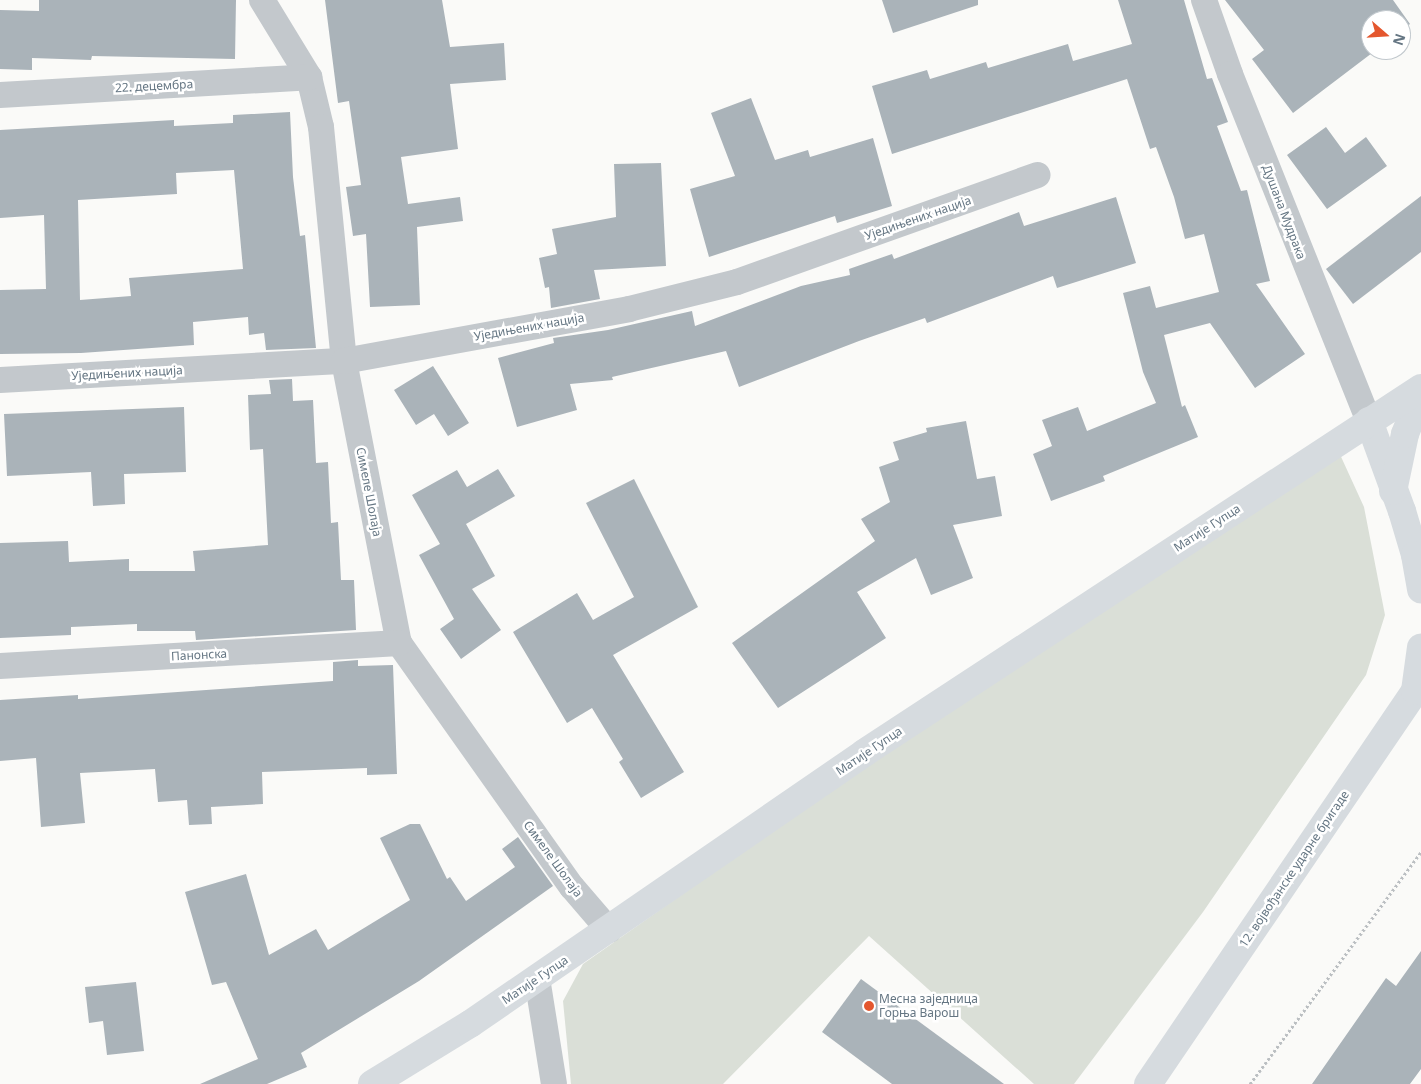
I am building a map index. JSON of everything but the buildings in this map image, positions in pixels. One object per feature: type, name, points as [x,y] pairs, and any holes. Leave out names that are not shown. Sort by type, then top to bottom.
[{"type":"main road","name":"Матије Гупца","points":[[372,1084],[470,1024],[864,753],[1421,388]]},
{"type":"main road","points":[[1393,491],[1404,434],[1421,393]]},
{"type":"main road","points":[[1369,422],[1416,555],[1421,589]]},
{"type":"main road","name":"12. војвођанске ударне бригаде","points":[[1148,1084],[1415,691],[1421,647]]},
{"type":"street","name":"Симеле Шолаја","points":[[262,0],[309,77],[322,127],[344,361],[399,643],[572,887],[609,930]]},
{"type":"street","name":"Душана Мудрака","points":[[1204,0],[1230,74],[1369,422]]},
{"type":"street","name":"22. децембра","points":[[0,95],[309,77]]},
{"type":"street","name":"Уједињених нација","points":[[0,380],[344,361],[629,309],[737,282],[1038,175]]},
{"type":"street","name":"Панонска","points":[[0,666],[399,643]]},
{"type":"street","points":[[537,978],[554,1084]]},
{"type":"path","points":[[1250,1084],[1421,852]]},
{"type":"shaded area","points":[[1332,437],[1364,507],[1385,615],[1366,675],[1203,912],[1074,1084],[1034,1084],[869,936],[723,1084],[571,1084],[563,1001],[583,964]]},
{"type":"place","name":"Месна заједница Горња Варош","points":[[869,1006]]}]
